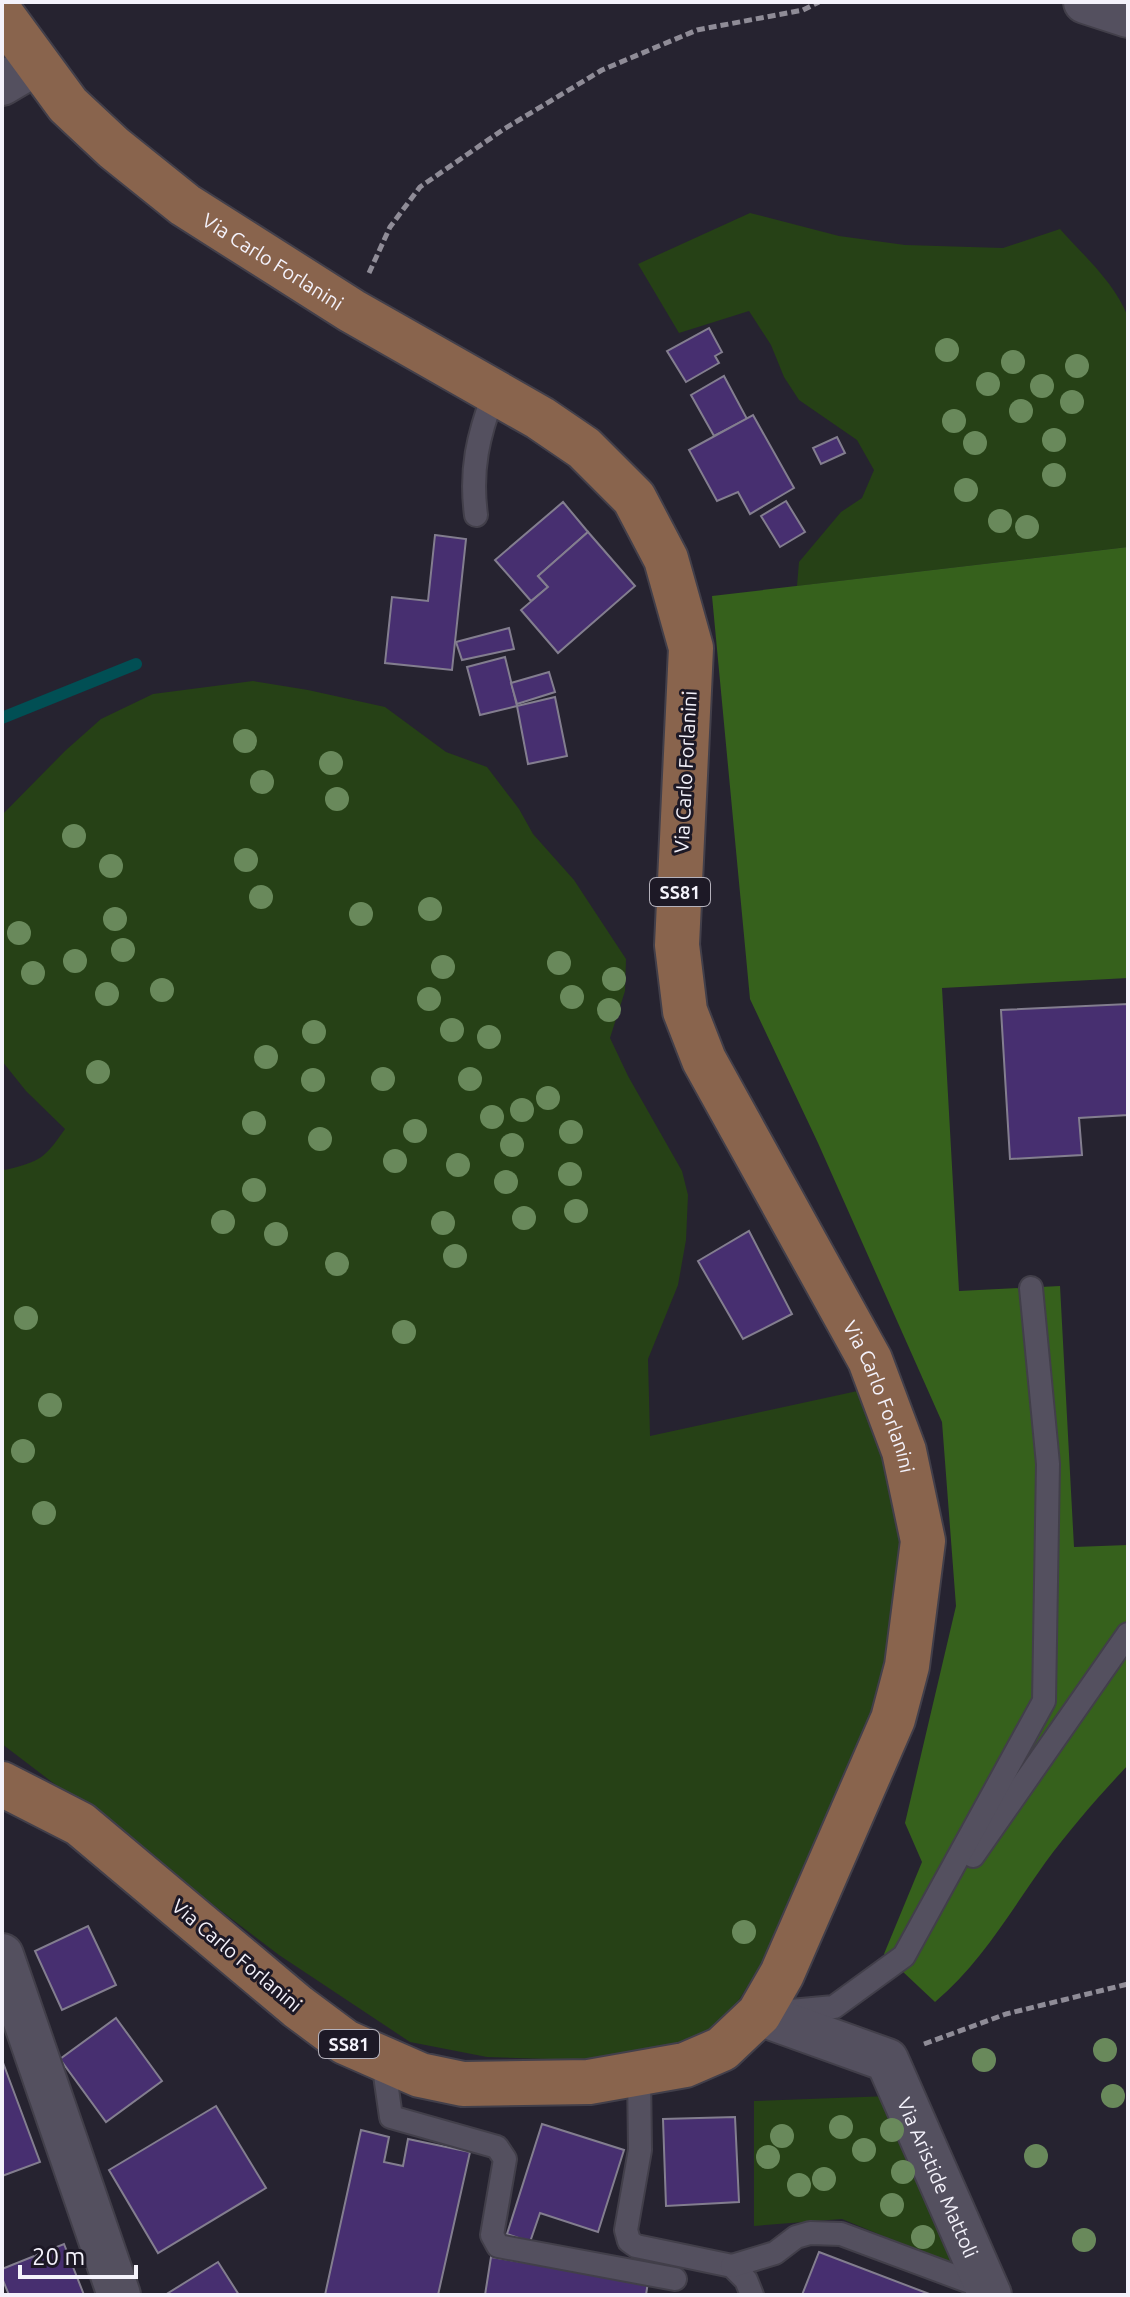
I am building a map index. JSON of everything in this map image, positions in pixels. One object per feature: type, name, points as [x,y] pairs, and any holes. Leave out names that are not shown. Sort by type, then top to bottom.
[{"type":"main road","name":"Via Carlo Forlanini","points":[[2,15],[19,74],[68,105],[114,148],[185,205],[352,311],[540,418],[584,448],[634,498],[666,559],[691,648],[677,945],[685,1011],[704,1060],[870,1360],[904,1451],[923,1541],[907,1666],[893,1719],[782,1974],[759,2014],[722,2049],[685,2065],[589,2082],[463,2084],[420,2075],[383,2061],[345,2042],[298,2007],[80,1824],[2,1784]]},
{"type":"street","points":[[1085,2],[1128,16]]},
{"type":"street","points":[[2,1955],[119,2295]]},
{"type":"street","points":[[759,2014],[887,2060]]},
{"type":"street","name":"Via Aristide Mattoli","points":[[887,2060],[980,2289]]},
{"type":"lane","points":[[476,515],[472,484],[476,451],[494,393]]},
{"type":"lane","points":[[904,1956],[1044,1701],[1048,1464],[1031,1288]]},
{"type":"lane","points":[[759,2014],[834,2007],[904,1956],[1128,1634]]},
{"type":"lane","points":[[383,2061],[391,2117],[497,2147],[505,2159],[492,2235],[498,2246],[675,2279]]},
{"type":"lane","points":[[639,2074],[640,2150],[626,2230],[629,2241],[636,2246],[732,2266],[775,2253],[796,2237],[810,2233],[841,2234],[980,2289]]},
{"type":"lane","points":[[732,2266],[746,2280],[752,2295]]},
{"type":"path","points":[[352,311],[390,227],[420,187],[504,129],[602,70],[697,30],[803,10],[819,2]]},
{"type":"path","points":[[887,2060],[1006,2014],[1128,1984]]},
{"type":"green space","points":[[750,213],[839,236],[905,245],[1003,248],[1060,229],[1107,281],[1128,317],[1128,547],[797,586],[799,562],[841,512],[862,498],[874,470],[857,440],[799,400],[784,377],[771,345],[749,311],[679,333],[638,264]]},
{"type":"green space","points":[[1128,547],[1128,978],[942,988],[959,1291],[1060,1286],[1074,1547],[1128,1545],[1128,1765],[1055,1850],[981,1954],[935,2002],[884,1954],[922,1862],[905,1823],[956,1606],[942,1422],[818,1143],[750,999],[712,596]]},
{"type":"green space","points":[[253,681],[385,707],[446,752],[487,767],[519,809],[533,834],[574,880],[626,959],[625,991],[610,1038],[682,1171],[688,1195],[686,1240],[678,1285],[648,1359],[650,1436],[862,1390],[895,1477],[908,1558],[891,1649],[868,1733],[808,1871],[761,1965],[716,2036],[680,2042],[612,2061],[487,2057],[410,2042],[279,1955],[2,1744],[2,1167],[5,1170],[41,1157],[65,1129],[26,1091],[2,1061],[2,815],[101,719],[153,694]]},
{"type":"green space","points":[[890,2096],[970,2272],[842,2219],[754,2226],[754,2101]]},
{"type":"building","points":[[709,328],[722,352],[715,356],[719,363],[686,382],[667,351]]},
{"type":"building","points":[[724,376],[747,419],[714,436],[691,395]]},
{"type":"building","points":[[753,415],[794,488],[750,514],[738,492],[717,501],[689,450]]},
{"type":"building","points":[[837,437],[845,453],[821,464],[813,448]]},
{"type":"building","points":[[786,501],[805,532],[780,547],[761,516]]},
{"type":"building","points":[[563,502],[588,532],[538,576],[548,587],[531,601],[495,560]]},
{"type":"building","points":[[588,532],[635,586],[558,653],[521,610],[548,587],[538,576]]},
{"type":"building","points":[[435,535],[466,539],[452,670],[385,663],[392,597],[428,601]]},
{"type":"building","points":[[509,628],[514,649],[462,660],[456,642]]},
{"type":"building","points":[[505,657],[517,706],[480,715],[467,667]]},
{"type":"building","points":[[549,672],[555,692],[517,704],[511,683]]},
{"type":"building","points":[[555,697],[567,756],[528,764],[517,706]]},
{"type":"building","points":[[1128,1004],[1128,1115],[1079,1118],[1082,1155],[1010,1159],[1001,1010]]},
{"type":"building","points":[[749,1231],[792,1314],[743,1339],[698,1261]]},
{"type":"building","points":[[88,1926],[116,1985],[62,2010],[35,1951]]},
{"type":"building","points":[[116,2018],[162,2081],[106,2122],[60,2059]]},
{"type":"building","points":[[2,2060],[40,2162],[2,2176]]},
{"type":"building","points":[[216,2106],[266,2188],[158,2253],[109,2170]]},
{"type":"building","points":[[735,2117],[739,2202],[666,2206],[663,2119]]},
{"type":"building","points":[[542,2124],[624,2150],[598,2232],[540,2213],[530,2242],[507,2234]]},
{"type":"building","points":[[361,2130],[389,2137],[384,2162],[403,2166],[408,2139],[470,2152],[438,2295],[325,2295]]},
{"type":"building","points":[[64,2244],[84,2295],[9,2295],[2,2269]]},
{"type":"building","points":[[819,2252],[932,2295],[802,2295]]},
{"type":"building","points":[[491,2257],[648,2282],[646,2295],[485,2295]]},
{"type":"building","points":[[218,2262],[239,2295],[165,2295]]},
{"type":"waterway","points":[[2,718],[136,664]]}]
